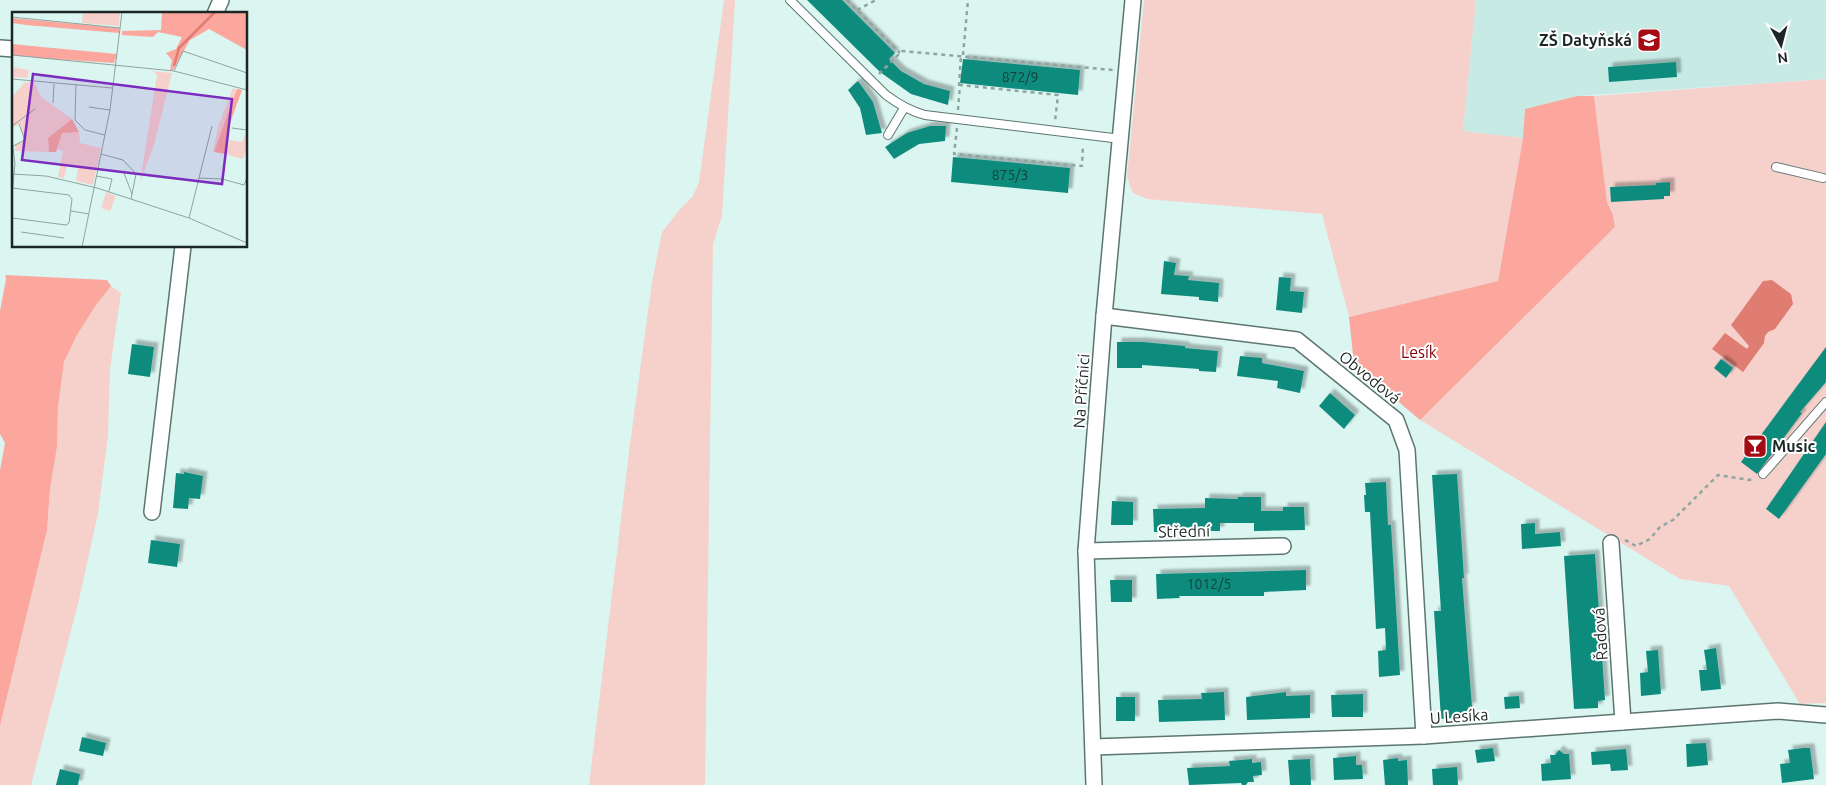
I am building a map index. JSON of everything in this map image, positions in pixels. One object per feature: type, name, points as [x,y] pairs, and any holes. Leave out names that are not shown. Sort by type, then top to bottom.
[{"type":"street","points":[[216,12],[221,0]]},
{"type":"street","name":"Na Příčnici","points":[[1094,785],[1086,551],[1104,316],[1134,0]]},
{"type":"street","points":[[152,512],[183,248]]},
{"type":"street","name":"Obvodová","points":[[1104,316],[1297,340],[1396,420],[1407,450],[1424,736]]},
{"type":"street","name":"Řadová","points":[[1611,543],[1623,722]]},
{"type":"street","name":"Střední","points":[[1086,551],[1283,546]]},
{"type":"street","name":"U Lesíka","points":[[1093,747],[1424,736],[1778,711],[1826,715]]},
{"type":"lane","points":[[790,0],[872,81],[904,108],[925,115],[1120,139]]},
{"type":"lane","points":[[888,135],[904,108]]},
{"type":"lane","points":[[1776,167],[1825,179]]},
{"type":"lane","points":[[1763,474],[1826,402]]},
{"type":"path","points":[[847,0],[900,52]]},
{"type":"path","points":[[857,10],[876,0]]},
{"type":"path","points":[[968,0],[954,154],[1082,166],[1084,134]]},
{"type":"path","points":[[872,81],[902,51],[1127,71]]},
{"type":"path","points":[[960,85],[1058,95],[1054,130]]},
{"type":"path","points":[[1611,543],[1619,537],[1636,546],[1650,539],[1660,527],[1672,520],[1718,475],[1749,480],[1763,474]]},
{"type":"shaded area","points":[[724,0],[735,0],[722,216],[713,244],[705,785],[589,785],[630,444],[652,282],[662,232],[693,196],[699,182]]},
{"type":"shaded area","points":[[1144,0],[1476,0],[1463,131],[1523,138],[1498,281],[1349,317],[1322,214],[1147,199],[1133,193],[1127,177]]},
{"type":"shaded area","name":"ZŠ Datyňská","points":[[1476,0],[1826,0],[1826,79],[1577,96],[1526,109],[1523,138],[1463,131]]},
{"type":"shaded area","points":[[1826,79],[1826,703],[1800,704],[1729,586],[1680,579],[1420,420],[1615,227],[1613,215],[1607,202],[1594,96]]},
{"type":"shaded area","points":[[1772,280],[1791,294],[1793,304],[1775,329],[1768,332],[1765,336],[1764,343],[1743,372],[1712,349],[1725,333],[1747,349],[1749,346],[1731,325],[1763,281]]},
{"type":"shaded area","points":[[111,286],[121,293],[110,369],[108,436],[98,513],[79,600],[31,785],[0,785],[0,726],[47,530],[50,489],[57,447],[58,407],[64,362],[77,335]]},
{"type":"green space","name":"Lesík","points":[[1577,96],[1594,96],[1607,202],[1613,215],[1615,227],[1420,420],[1354,364],[1349,317],[1498,281],[1523,138],[1525,109]]},
{"type":"green space","points":[[5,275],[107,280],[111,286],[77,335],[64,362],[58,407],[57,447],[50,489],[47,530],[0,726],[0,470],[5,443],[0,434],[0,311],[6,279]]},
{"type":"building","points":[[807,0],[842,0],[895,53],[889,59],[901,71],[924,84],[950,91],[948,105],[911,94],[880,72]]},
{"type":"building","points":[[963,59],[1080,70],[1078,95],[960,83]]},
{"type":"building","points":[[1676,62],[1677,77],[1609,82],[1608,67]]},
{"type":"building","points":[[858,81],[873,102],[882,133],[866,135],[860,108],[848,90]]},
{"type":"building","points":[[930,126],[946,126],[945,141],[919,144],[894,159],[885,147],[907,133]]},
{"type":"building","points":[[953,157],[1070,168],[1068,193],[951,182]]},
{"type":"building","points":[[1670,182],[1670,196],[1664,196],[1664,199],[1611,202],[1610,187],[1656,185],[1656,183]]},
{"type":"building","points":[[1164,261],[1176,263],[1174,275],[1189,276],[1188,280],[1219,283],[1218,302],[1199,300],[1199,297],[1161,294]]},
{"type":"building","points":[[1279,277],[1291,278],[1290,291],[1304,292],[1302,313],[1276,310]]},
{"type":"building","points":[[1117,342],[1143,342],[1218,351],[1216,372],[1142,365],[1142,368],[1117,368]]},
{"type":"building","points":[[132,344],[154,347],[150,377],[128,374]]},
{"type":"building","points":[[1826,347],[1826,382],[1800,412],[1802,413],[1757,474],[1741,462]]},
{"type":"building","points":[[1240,356],[1262,358],[1262,363],[1304,371],[1300,393],[1277,388],[1278,381],[1237,376]]},
{"type":"building","points":[[1721,359],[1733,368],[1726,378],[1714,368]]},
{"type":"building","points":[[1330,393],[1355,415],[1344,429],[1319,406]]},
{"type":"building","points":[[1826,422],[1826,454],[1779,519],[1766,509]]},
{"type":"building","points":[[184,472],[203,476],[200,499],[189,498],[188,509],[173,508],[176,473],[184,474]]},
{"type":"building","points":[[1457,474],[1464,578],[1462,578],[1472,707],[1468,707],[1469,717],[1466,717],[1467,722],[1454,723],[1453,718],[1441,719],[1434,611],[1441,611],[1432,475]]},
{"type":"building","points":[[1386,482],[1388,525],[1391,525],[1400,675],[1379,677],[1378,651],[1386,650],[1385,628],[1376,629],[1370,512],[1365,512],[1364,495],[1366,495],[1365,483]]},
{"type":"building","points":[[1238,497],[1261,497],[1261,511],[1283,511],[1283,507],[1304,507],[1305,530],[1254,531],[1254,523],[1220,523],[1220,531],[1202,531],[1202,527],[1175,528],[1175,532],[1154,532],[1153,509],[1205,508],[1205,498],[1238,499]]},
{"type":"building","points":[[1112,501],[1133,502],[1133,525],[1111,525]]},
{"type":"building","points":[[1535,523],[1535,534],[1560,532],[1561,546],[1522,549],[1521,524]]},
{"type":"building","points":[[151,540],[180,544],[177,567],[148,563]]},
{"type":"building","points":[[1595,554],[1605,700],[1598,701],[1598,708],[1574,709],[1564,556]]},
{"type":"building","points":[[1306,570],[1306,590],[1264,592],[1264,596],[1179,596],[1180,598],[1157,599],[1156,574]]},
{"type":"building","points":[[1110,580],[1132,580],[1132,602],[1111,602]]},
{"type":"building","points":[[1716,648],[1721,689],[1701,691],[1699,670],[1707,670],[1704,650]]},
{"type":"building","points":[[1658,650],[1661,694],[1641,696],[1640,673],[1648,672],[1646,651]]},
{"type":"building","points":[[1224,692],[1225,720],[1159,722],[1158,700],[1202,699],[1201,693]]},
{"type":"building","points":[[1286,692],[1286,696],[1310,695],[1310,718],[1247,720],[1246,697]]},
{"type":"building","points":[[1363,694],[1363,717],[1332,717],[1331,695]]},
{"type":"building","points":[[1519,696],[1520,708],[1505,709],[1504,697]]},
{"type":"building","points":[[1116,697],[1135,697],[1135,721],[1116,721]]},
{"type":"building","points":[[82,737],[106,743],[103,756],[79,751]]},
{"type":"building","points":[[1706,743],[1708,765],[1687,767],[1686,744]]},
{"type":"building","points":[[1493,748],[1495,761],[1477,763],[1475,750]]},
{"type":"building","points":[[1810,748],[1814,779],[1782,783],[1780,764],[1790,763],[1788,750]]},
{"type":"building","points":[[1626,749],[1628,770],[1611,771],[1610,764],[1592,765],[1591,752]]},
{"type":"building","points":[[1559,750],[1564,754],[1569,754],[1571,779],[1542,781],[1541,764],[1551,763],[1550,755],[1555,755]]},
{"type":"building","points":[[1356,756],[1356,765],[1362,765],[1363,779],[1334,780],[1333,758]]},
{"type":"building","points":[[1398,758],[1398,761],[1407,760],[1408,785],[1385,785],[1383,760]]},
{"type":"building","points":[[1252,759],[1252,763],[1261,762],[1262,775],[1253,776],[1254,782],[1248,782],[1246,785],[1241,783],[1189,785],[1187,768],[1230,766],[1229,761]]},
{"type":"building","points":[[1310,759],[1311,785],[1290,785],[1288,760]]},
{"type":"building","points":[[1457,767],[1458,785],[1433,785],[1432,769]]},
{"type":"building","points":[[60,769],[80,774],[78,785],[56,785]]},
{"type":"place","name":"ZŠ Datyňská","points":[[1649,40]]},
{"type":"place","name":"Music","points":[[1755,446]]}]
